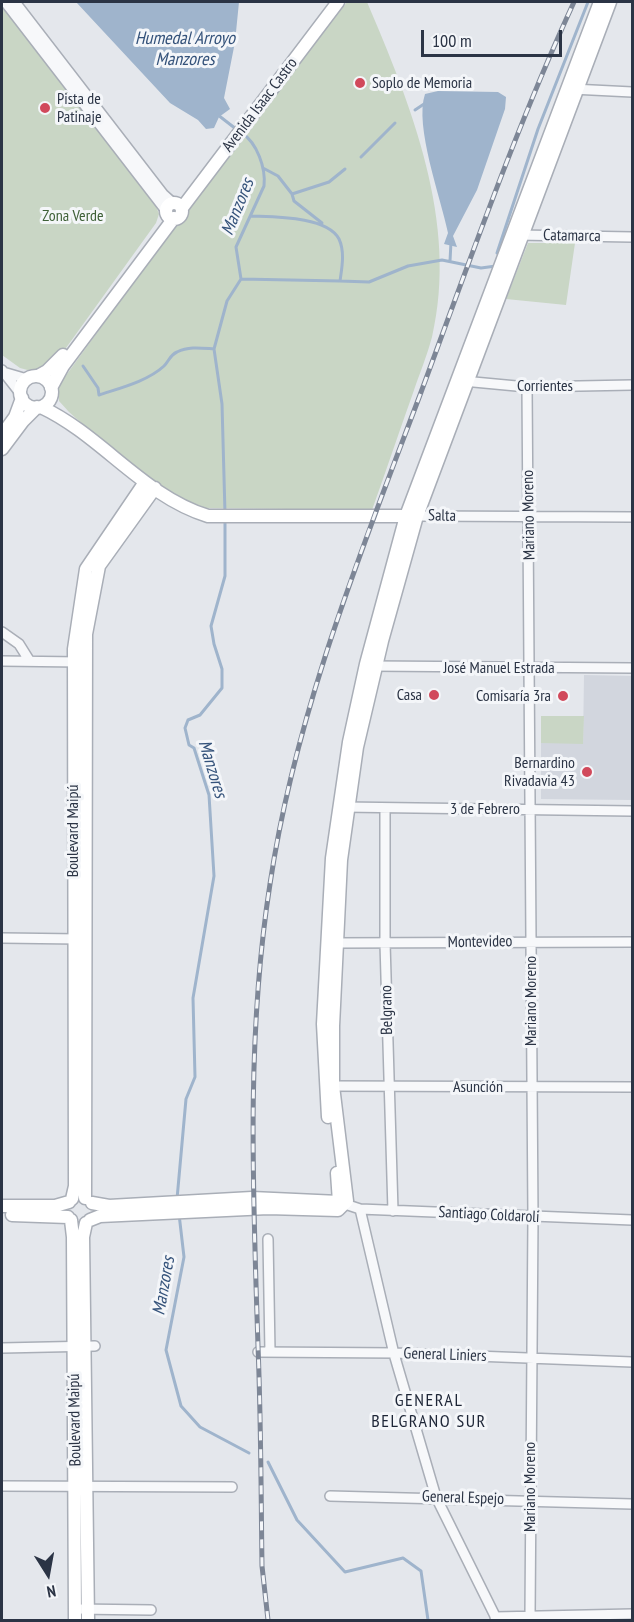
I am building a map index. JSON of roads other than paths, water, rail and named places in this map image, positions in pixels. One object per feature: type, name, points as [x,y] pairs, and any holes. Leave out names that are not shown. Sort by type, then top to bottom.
[{"type":"main road","name":"Avenida Isaac Castro","points":[[32,378],[58,361],[265,90],[328,2]]},
{"type":"main road","name":"Avenida Isaac Castro","points":[[265,90],[338,2]]},
{"type":"main road","points":[[573,89],[600,2]]},
{"type":"main road","points":[[342,1204],[323,1024],[342,807],[371,666],[411,516],[573,89],[610,2]]},
{"type":"main road","name":"Avenida Isaac Castro","points":[[51,391],[63,366],[173,210]]},
{"type":"main road","points":[[2,435],[15,417],[21,395],[32,378],[46,380],[67,419]]},
{"type":"main road","points":[[2,449],[22,421],[39,407],[51,391]]},
{"type":"main road","points":[[21,395],[29,406],[39,407],[67,419],[150,485]]},
{"type":"main road","name":"Salta","points":[[150,485],[190,511],[208,516],[411,516]]},
{"type":"main road","name":"Boulevard Maipú","points":[[80,1201],[75,1186],[79,939],[79,662],[99,566],[150,485]]},
{"type":"main road","name":"Santiago Coldaroli","points":[[88,1221],[100,1216],[252,1198],[342,1204]]},
{"type":"main road","points":[[2,1214],[69,1219],[77,1224],[88,1221],[94,1212],[80,1201],[66,1210],[69,1219]]},
{"type":"main road","name":"Santiago Coldaroli","points":[[2,1206],[55,1206],[80,1201],[109,1206],[178,1208]]},
{"type":"main road","name":"Boulevard Maipú","points":[[69,1219],[73,1237],[84,1347]]},
{"type":"main road","name":"Boulevard Maipú","points":[[82,1615],[83,1237],[88,1221]]},
{"type":"street","points":[[5,2],[173,210]]},
{"type":"street","points":[[15,2],[173,210]]},
{"type":"street","points":[[573,89],[633,92]]},
{"type":"street","name":"Catamarca","points":[[517,234],[633,237]]},
{"type":"street","points":[[2,371],[32,378]]},
{"type":"street","points":[[2,371],[21,395]]},
{"type":"street","name":"Corrientes","points":[[462,381],[527,387],[633,385]]},
{"type":"street","name":"Mariano Moreno","points":[[527,387],[531,669],[533,1217],[530,1615]]},
{"type":"street","name":"Salta","points":[[411,516],[633,517]]},
{"type":"street","points":[[2,632],[19,644],[29,660]]},
{"type":"street","points":[[2,661],[79,662]]},
{"type":"street","name":"José Manuel Estrada","points":[[371,666],[633,668]]},
{"type":"street","name":"3 de Febrero","points":[[342,807],[633,811]]},
{"type":"street","name":"Belgrano","points":[[385,808],[385,943],[393,1211]]},
{"type":"street","points":[[2,938],[79,939]]},
{"type":"street","name":"Montevideo","points":[[331,943],[633,942]]},
{"type":"street","name":"Asunción","points":[[329,1086],[633,1087]]},
{"type":"street","name":"Santiago Coldaroli","points":[[342,1204],[360,1209],[393,1211],[633,1220]]},
{"type":"street","points":[[360,1209],[394,1354],[436,1497],[496,1619],[530,1615],[633,1614]]},
{"type":"street","points":[[268,1239],[270,1352]]},
{"type":"street","points":[[2,1348],[84,1347]]},
{"type":"street","name":"General Liniers","points":[[258,1352],[531,1357],[633,1362]]},
{"type":"street","points":[[2,1486],[232,1487]]},
{"type":"street","name":"General Espejo","points":[[330,1496],[633,1504]]},
{"type":"street","points":[[82,1615],[151,1610]]},
{"type":"water","name":"Humedal Arroyo Manzores","points":[[76,2],[239,2],[235,42],[224,98],[230,109],[219,117],[214,128],[206,129],[198,120],[170,103]]},
{"type":"water","points":[[438,91],[498,92],[506,97],[505,109],[477,190],[453,236],[457,247],[444,244],[448,233],[423,124],[425,94]]},
{"type":"waterway","points":[[497,253],[538,129],[588,2]]},
{"type":"waterway","points":[[415,110],[424,104]]},
{"type":"waterway","name":"Manzores","points":[[218,115],[236,129]]},
{"type":"waterway","points":[[361,157],[395,123]]},
{"type":"waterway","name":"Manzores","points":[[225,513],[222,404],[214,349],[227,301],[241,279],[236,247],[264,186],[264,172],[259,156],[252,143],[242,133]]},
{"type":"waterway","points":[[263,168],[278,176],[292,194],[329,182],[345,169]]},
{"type":"waterway","points":[[292,194],[294,201],[322,223]]},
{"type":"waterway","points":[[251,216],[299,219],[333,231],[342,249],[340,281],[369,282],[408,266],[442,260],[481,268],[496,266]]},
{"type":"waterway","points":[[450,261],[451,242]]},
{"type":"waterway","points":[[241,279],[340,281]]},
{"type":"waterway","points":[[83,366],[98,388],[99,395],[150,376],[182,350],[214,349]]},
{"type":"waterway","name":"Manzores","points":[[177,1199],[186,1099],[195,1077],[193,998],[214,876],[209,795],[194,748],[189,745],[185,728],[188,720],[200,715],[222,688],[222,669],[211,626],[225,576],[225,520]]},
{"type":"waterway","name":"Manzores","points":[[179,1214],[184,1257],[166,1350],[181,1406],[200,1427],[249,1453]]},
{"type":"waterway","name":"Manzores","points":[[268,1462],[297,1520],[345,1572],[403,1558],[421,1571],[428,1620]]},
{"type":"railway","points":[[268,1620],[262,1566],[253,1115],[254,1057],[262,941],[281,821],[313,697],[353,575],[493,197],[552,50],[574,2]]},
{"type":"place","name":"Soplo de Memoria","points":[[360,83]]},
{"type":"place","name":"Pista de Patinaje","points":[[45,108]]},
{"type":"place","name":"Casa","points":[[434,695]]},
{"type":"place","name":"Comisaría 3ra","points":[[563,696]]},
{"type":"place","name":"Bernardino Rivadavia 43","points":[[587,772]]},
{"type":"district","name":"GENERAL BELGRANO SUR","points":[[429,1411]]},
{"type":"park label","name":"Zona Verde","points":[[73,216]]}]
